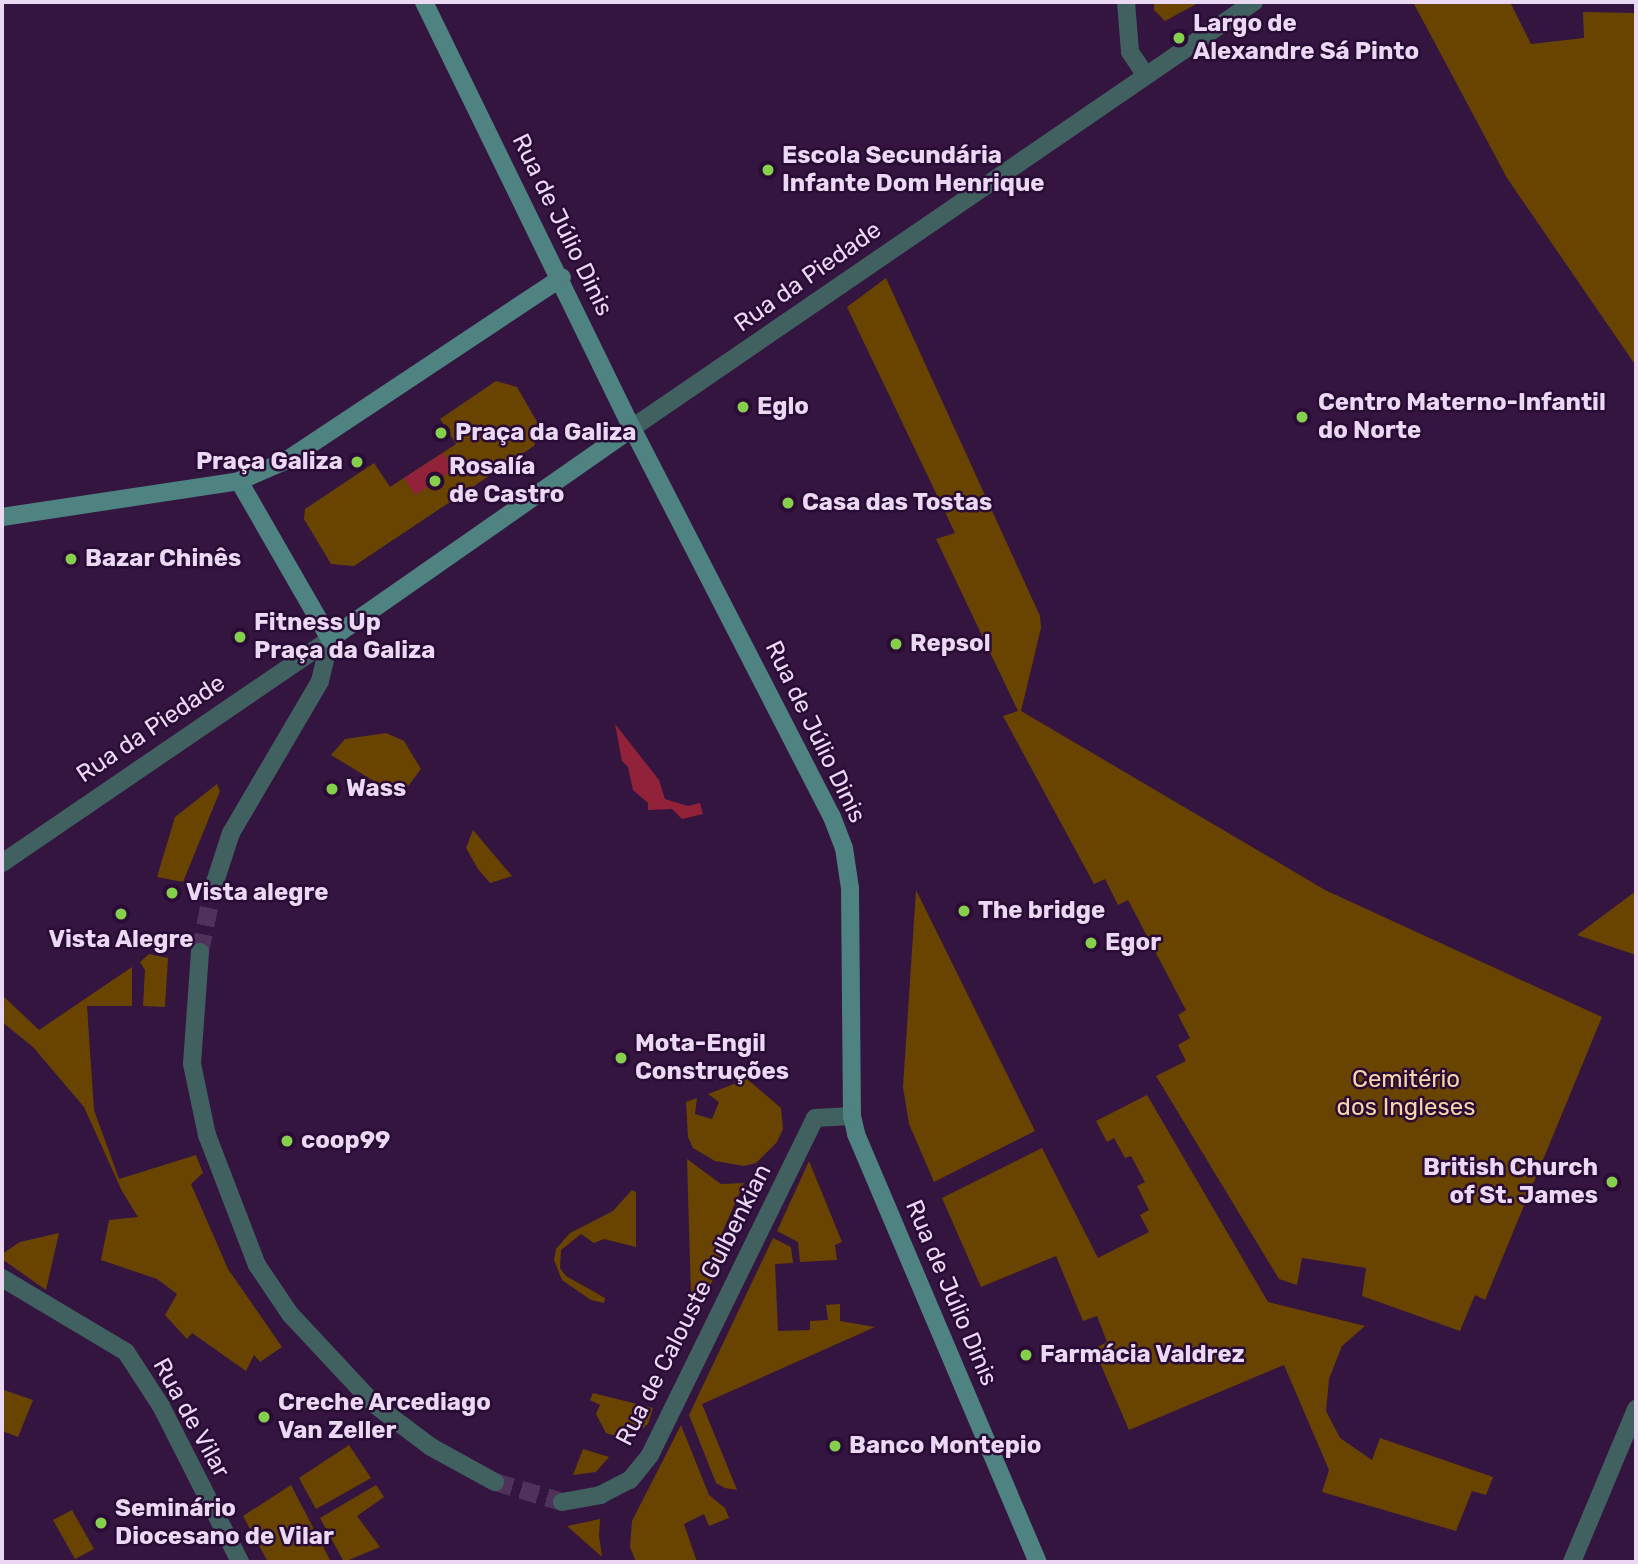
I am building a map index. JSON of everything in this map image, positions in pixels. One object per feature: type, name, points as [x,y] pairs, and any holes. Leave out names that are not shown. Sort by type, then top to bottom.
[{"type":"main road","name":"Rua de Júlio Dinis","points":[[424,2],[562,277],[632,428],[844,848],[850,887],[852,1116],[863,1153],[1038,1562]]},
{"type":"main road","points":[[2,517],[239,481],[287,460],[562,277]]},
{"type":"main road","points":[[239,481],[330,639],[632,428]]},
{"type":"street","points":[[1126,2],[1130,52],[1145,74]]},
{"type":"street","name":"Rua da Piedade","points":[[632,428],[1145,74],[1254,2]]},
{"type":"street","points":[[213,888],[232,833],[320,681],[330,639]]},
{"type":"street","name":"Rua da Piedade","points":[[2,863],[330,639]]},
{"type":"street","points":[[200,952],[192,1064],[207,1135],[257,1265],[290,1314],[374,1404],[431,1447],[495,1482]]},
{"type":"street","name":"Rua de Calouste Gulbenkian","points":[[562,1502],[600,1495],[630,1480],[650,1455],[815,1118],[852,1116]]},
{"type":"street","name":"Rua de Vilar","points":[[2,1279],[126,1352],[161,1406],[240,1562]]},
{"type":"street","points":[[1572,1562],[1636,1409]]},
{"type":"green space","points":[[1154,2],[1200,2],[1165,21],[1154,10]]},
{"type":"green space","points":[[1413,2],[1510,2],[1531,44],[1584,38],[1583,12],[1636,13],[1636,366],[1507,178]]},
{"type":"green space","name":"Cemitério dos Ingleses","points":[[886,278],[1040,616],[1041,628],[1021,711],[1325,890],[1602,1017],[1485,1300],[1475,1295],[1460,1331],[1362,1296],[1366,1268],[1302,1258],[1297,1285],[1279,1279],[1156,1076],[1186,1061],[1178,1045],[1190,1038],[1178,1015],[1186,1010],[1128,900],[1118,905],[1105,879],[1094,884],[1003,716],[1018,711],[936,539],[955,533],[847,307]]},
{"type":"green space","points":[[496,381],[517,387],[540,427],[534,446],[354,566],[331,564],[304,519],[305,509],[374,463],[390,487],[456,444],[440,419]]},
{"type":"green space","points":[[386,733],[404,741],[421,769],[400,797],[331,755],[345,739]]},
{"type":"green space","points":[[217,784],[220,791],[183,882],[157,877],[175,817]]},
{"type":"green space","points":[[473,830],[512,876],[490,883],[478,869],[466,848]]},
{"type":"green space","points":[[916,890],[1035,1131],[934,1182],[909,1124],[903,1087]]},
{"type":"green space","points":[[1636,891],[1636,955],[1577,935]]},
{"type":"green space","points":[[149,954],[168,958],[165,1007],[143,1006],[145,970],[140,962]]},
{"type":"green space","points":[[132,967],[132,1006],[87,1006],[94,1110],[119,1179],[196,1155],[203,1173],[191,1184],[228,1269],[282,1347],[260,1362],[254,1355],[246,1371],[192,1333],[187,1339],[165,1315],[177,1294],[157,1279],[101,1260],[109,1220],[138,1217],[122,1191],[84,1107],[33,1047],[2,1022],[2,995],[39,1030]]},
{"type":"green space","points":[[747,1079],[781,1108],[783,1129],[777,1142],[756,1163],[744,1166],[715,1161],[693,1148],[688,1137],[686,1102],[697,1098],[695,1114],[712,1119],[719,1102],[708,1094]]},
{"type":"green space","points":[[1147,1095],[1268,1302],[1365,1326],[1342,1346],[1329,1379],[1326,1411],[1340,1438],[1372,1460],[1380,1438],[1493,1477],[1486,1495],[1472,1491],[1456,1531],[1322,1492],[1329,1470],[1284,1365],[1129,1430],[1094,1349],[1107,1342],[1097,1316],[1083,1321],[1056,1256],[981,1287],[942,1198],[1042,1148],[1098,1258],[1149,1232],[1140,1215],[1149,1210],[1137,1186],[1145,1182],[1131,1156],[1125,1158],[1114,1138],[1107,1142],[1096,1121]]},
{"type":"green space","points":[[687,1159],[721,1184],[744,1183],[717,1244],[722,1258],[692,1329]]},
{"type":"green space","points":[[809,1161],[842,1242],[835,1245],[837,1260],[800,1262],[798,1242],[777,1231]]},
{"type":"green space","points":[[632,1190],[636,1192],[636,1247],[604,1239],[594,1243],[581,1234],[561,1250],[560,1268],[566,1276],[605,1298],[604,1303],[591,1300],[562,1280],[554,1260],[556,1249],[570,1233],[613,1211]]},
{"type":"green space","points":[[59,1233],[46,1290],[2,1259],[2,1254],[20,1242]]},
{"type":"green space","points":[[773,1238],[791,1247],[793,1263],[775,1264],[778,1331],[810,1330],[810,1321],[828,1320],[826,1305],[840,1304],[840,1321],[875,1327],[702,1404],[737,1490],[725,1488],[716,1483],[689,1415]]},
{"type":"green space","points":[[2,1385],[4,1390],[33,1400],[18,1437],[2,1431]]},
{"type":"green space","points":[[593,1393],[653,1408],[648,1424],[628,1440],[606,1433],[596,1414],[600,1405],[590,1400]]},
{"type":"green space","points":[[681,1425],[709,1495],[725,1508],[729,1518],[709,1526],[704,1514],[684,1524],[697,1562],[636,1562],[630,1547],[632,1521]]},
{"type":"green space","points":[[349,1445],[371,1478],[316,1509],[299,1478]]},
{"type":"green space","points":[[583,1449],[609,1457],[596,1472],[573,1475]]},
{"type":"green space","points":[[291,1485],[331,1562],[268,1562],[243,1516]]},
{"type":"green space","points":[[376,1485],[384,1497],[357,1516],[380,1547],[344,1562],[320,1518]]},
{"type":"green space","points":[[72,1510],[94,1549],[75,1559],[53,1520]]},
{"type":"green space","points":[[600,1519],[599,1536],[602,1557],[567,1526]]},
{"type":"shaded area","points":[[443,453],[454,469],[415,495],[404,478]]},
{"type":"shaded area","points":[[615,724],[659,780],[665,799],[688,806],[700,803],[703,814],[682,819],[672,809],[648,810],[648,803],[633,790],[628,767],[622,761]]},
{"type":"tunnel","points":[[200,952],[213,888]]},
{"type":"tunnel","points":[[495,1482],[562,1502]]},
{"type":"place","name":"Largo de Alexandre Sá Pinto","points":[[1179,38]]},
{"type":"place","name":"Escola Secundária Infante Dom Henrique","points":[[768,170]]},
{"type":"place","name":"Eglo","points":[[743,407]]},
{"type":"place","name":"Centro Materno-Infantil do Norte","points":[[1302,417]]},
{"type":"place","name":"Praça da Galiza","points":[[441,433]]},
{"type":"place","name":"Praça Galiza","points":[[357,462]]},
{"type":"place","name":"Rosalía de Castro","points":[[435,481]]},
{"type":"place","name":"Casa das Tostas","points":[[788,503]]},
{"type":"place","name":"Bazar Chinês","points":[[71,559]]},
{"type":"place","name":"Fitness Up Praça da Galiza","points":[[240,637]]},
{"type":"place","name":"Repsol","points":[[896,644]]},
{"type":"place","name":"Wass","points":[[332,789]]},
{"type":"place","name":"Vista alegre","points":[[172,893]]},
{"type":"place","name":"The bridge","points":[[964,911]]},
{"type":"place","name":"Vista Alegre","points":[[121,914]]},
{"type":"place","name":"Egor","points":[[1091,943]]},
{"type":"place","name":"Mota-Engil Construções","points":[[621,1058]]},
{"type":"place","name":"coop99","points":[[287,1141]]},
{"type":"place","name":"British Church of St. James","points":[[1612,1182]]},
{"type":"place","name":"Farmácia Valdrez","points":[[1026,1355]]},
{"type":"place","name":"Creche Arcediago Van Zeller","points":[[264,1417]]},
{"type":"place","name":"Banco Montepio","points":[[835,1446]]},
{"type":"place","name":"Seminário Diocesano de Vilar","points":[[101,1523]]}]
